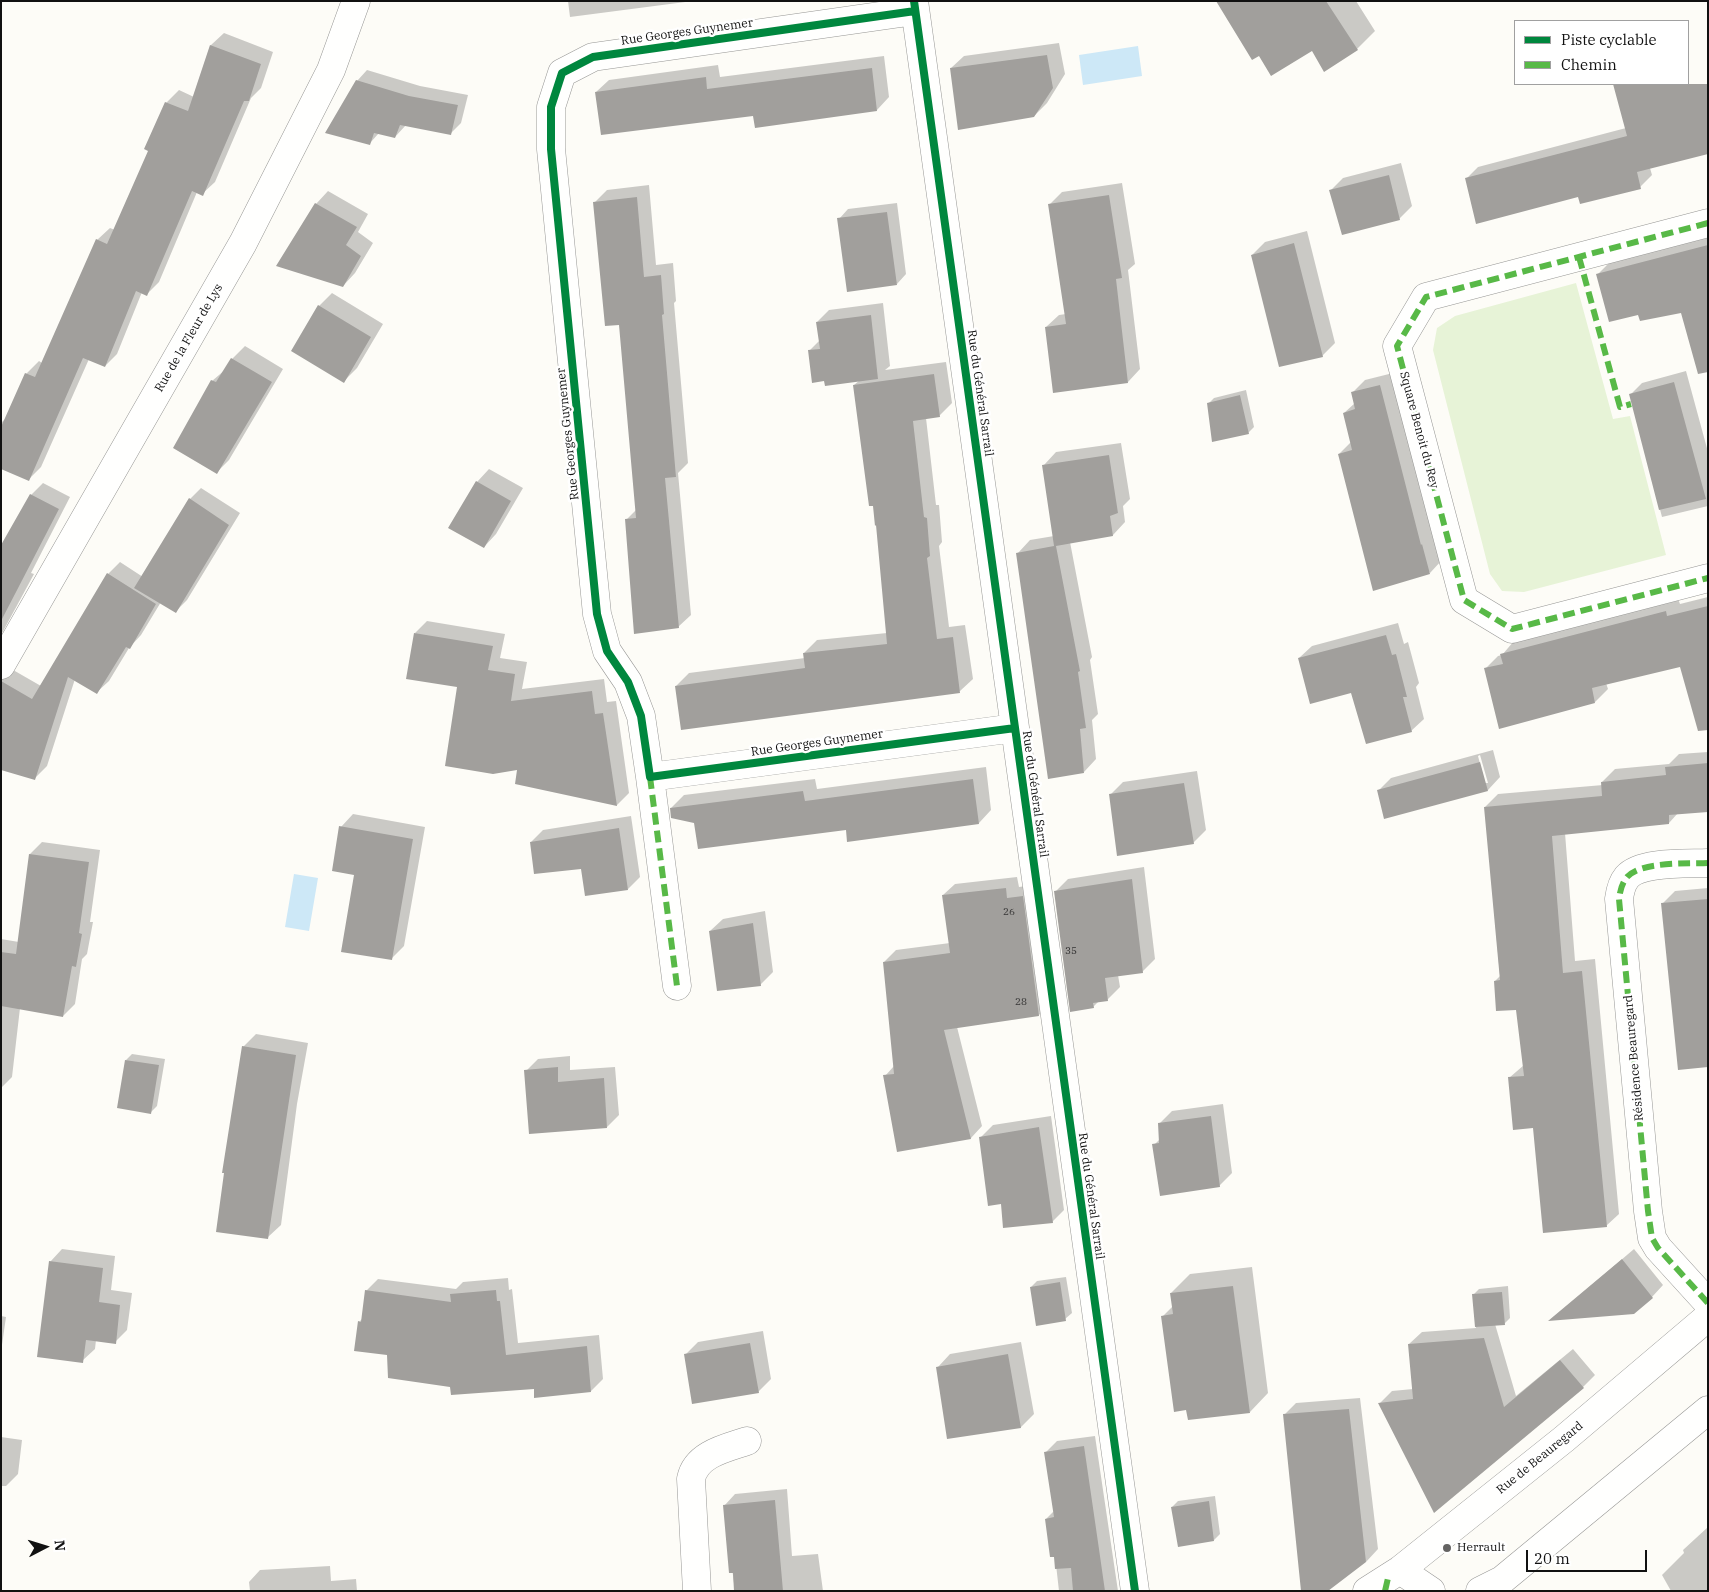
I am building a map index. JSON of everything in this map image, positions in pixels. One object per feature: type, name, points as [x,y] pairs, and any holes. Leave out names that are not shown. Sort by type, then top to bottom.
[{"type":"street","name":"Rue de la Fleur de Lys","points":[[1,665],[243,243],[331,70],[356,1]]},
{"type":"street","name":"Rue du Général Sarrail","points":[[914,6],[1135,1591]]},
{"type":"street","name":"Rue Georges Guynemer","points":[[677,986],[642,716],[628,682],[607,651],[597,614],[551,149],[551,106],[562,73],[593,57],[914,6]]},
{"type":"street","name":"Square Benoit du Rey","points":[[1708,223],[1426,297],[1397,346],[1464,600],[1512,629],[1708,578]]},
{"type":"street","name":"Rue Georges Guynemer","points":[[650,777],[1015,728]]},
{"type":"street","name":"Résidence Beauregard","points":[[1708,863],[1654,866],[1640,869],[1628,876],[1624,881],[1620,889],[1619,899],[1652,1238],[1666,1257],[1708,1303]]},
{"type":"street","name":"Rue de Beauregard","points":[[1366,1591],[1400,1570],[1564,1439],[1708,1317]]},
{"type":"street","points":[[1480,1591],[1502,1580],[1708,1410]]},
{"type":"street","points":[[697,1591],[692,1472],[700,1460],[715,1452],[747,1441]]},
{"type":"street","points":[[1400,1570],[1431,1591]]},
{"type":"green space","points":[[1576,283],[1613,419],[1630,416],[1666,555],[1524,592],[1502,591],[1490,574],[1433,350],[1437,328],[1455,316]]},
{"type":"water","points":[[1138,46],[1142,76],[1083,85],[1079,55]]},
{"type":"water","points":[[294,874],[318,878],[309,931],[285,927]]},
{"type":"building","points":[[1216,1],[1326,1],[1358,50],[1324,72],[1312,51],[1271,76],[1259,56],[1252,60]]},
{"type":"building","points":[[210,45],[261,64],[249,101],[244,101],[203,196],[192,191],[147,296],[136,291],[105,367],[83,358],[29,481],[1,469],[1,427],[25,373],[35,377],[96,239],[107,244],[148,151],[144,149],[165,102],[188,111]]},
{"type":"building","points":[[1047,55],[1053,88],[1034,117],[958,130],[950,68]]},
{"type":"building","points":[[872,68],[877,111],[755,128],[753,116],[601,135],[595,92],[706,77],[707,89]]},
{"type":"building","points":[[356,80],[409,96],[458,105],[451,135],[400,125],[395,138],[374,133],[370,145],[325,133]]},
{"type":"building","points":[[1708,84],[1708,154],[1637,172],[1641,189],[1580,204],[1578,197],[1476,224],[1465,178],[1627,136],[1613,85]]},
{"type":"building","points":[[1389,175],[1400,220],[1342,235],[1329,190]]},
{"type":"building","points":[[1109,195],[1122,278],[1116,279],[1128,383],[1053,393],[1045,327],[1066,324],[1048,204]]},
{"type":"building","points":[[637,197],[644,277],[661,275],[664,314],[662,315],[676,477],[665,478],[679,628],[634,634],[625,519],[636,518],[619,325],[605,326],[593,202]]},
{"type":"building","points":[[315,203],[357,227],[346,245],[361,256],[343,287],[276,266]]},
{"type":"building","points":[[887,212],[897,285],[847,292],[837,218]]},
{"type":"building","points":[[1294,243],[1323,357],[1279,367],[1251,255]]},
{"type":"building","points":[[1708,245],[1708,372],[1698,374],[1681,313],[1640,321],[1638,315],[1609,322],[1596,274]]},
{"type":"building","points":[[318,305],[371,337],[344,383],[291,351]]},
{"type":"building","points":[[871,315],[878,379],[825,386],[824,381],[812,383],[808,350],[820,349],[816,322]]},
{"type":"building","points":[[231,358],[272,382],[217,474],[173,448],[211,380],[216,382]]},
{"type":"building","points":[[934,374],[940,417],[913,421],[924,517],[927,518],[930,556],[927,558],[937,639],[953,637],[960,693],[681,730],[675,686],[805,668],[803,653],[887,644],[876,525],[873,506],[869,506],[853,385]]},
{"type":"building","points":[[1674,382],[1706,499],[1659,510],[1629,394]]},
{"type":"building","points":[[1380,385],[1430,574],[1373,591],[1338,454],[1352,450],[1343,413],[1355,409],[1351,392]]},
{"type":"building","points":[[1240,395],[1249,434],[1212,442],[1207,403]]},
{"type":"building","points":[[1109,455],[1118,513],[1110,516],[1113,536],[1056,546],[1080,671],[1078,672],[1086,728],[1080,729],[1084,773],[1048,779],[1016,553],[1054,546],[1042,465]]},
{"type":"building","points":[[476,481],[511,501],[484,548],[448,528]]},
{"type":"building","points":[[30,494],[59,509],[1,621],[1,545]]},
{"type":"building","points":[[189,498],[229,525],[176,613],[134,588]]},
{"type":"building","points":[[107,573],[156,604],[130,649],[126,647],[97,694],[68,677],[35,780],[1,770],[1,681],[32,699]]},
{"type":"building","points":[[1708,606],[1708,730],[1698,731],[1680,667],[1592,688],[1595,703],[1499,729],[1484,668],[1503,664],[1500,654],[1666,611],[1667,616]]},
{"type":"building","points":[[414,633],[493,646],[488,670],[515,674],[511,701],[592,691],[595,714],[603,713],[617,806],[515,784],[517,770],[493,774],[445,766],[457,687],[406,679]]},
{"type":"building","points":[[1386,635],[1392,655],[1396,654],[1407,697],[1403,697],[1412,732],[1366,744],[1351,693],[1310,704],[1298,658]]},
{"type":"building","points":[[1480,762],[1488,791],[1384,819],[1377,790]]},
{"type":"building","points":[[1708,763],[1708,812],[1669,815],[1669,824],[1552,836],[1563,973],[1582,971],[1607,1227],[1543,1233],[1533,1128],[1513,1130],[1508,1077],[1524,1076],[1516,1010],[1496,1011],[1494,981],[1500,980],[1484,807],[1602,796],[1601,782],[1666,775],[1665,767]]},
{"type":"building","points":[[973,779],[979,824],[847,842],[846,830],[698,849],[694,823],[671,818],[670,808],[803,791],[805,801]]},
{"type":"building","points":[[1184,783],[1194,844],[1117,856],[1109,794]]},
{"type":"building","points":[[339,826],[413,839],[392,960],[341,952],[354,875],[332,871]]},
{"type":"building","points":[[619,828],[628,890],[585,896],[581,869],[534,874],[530,842]]},
{"type":"building","points":[[29,854],[89,862],[79,933],[82,934],[76,967],[72,966],[63,1017],[1,1006],[1,952],[16,954]]},
{"type":"building","points":[[1132,879],[1143,973],[1105,978],[1108,1001],[1093,1003],[1094,1008],[1070,1012],[1054,891]]},
{"type":"building","points":[[1006,888],[1007,898],[1023,896],[1039,1016],[944,1030],[971,1139],[897,1152],[883,1075],[894,1074],[883,962],[950,953],[942,895]]},
{"type":"building","points":[[1708,899],[1708,1067],[1678,1070],[1661,903]]},
{"type":"building","points":[[753,923],[761,986],[717,991],[709,931]]},
{"type":"building","points":[[242,1046],[296,1055],[268,1239],[216,1232],[224,1173],[222,1173]]},
{"type":"building","points":[[125,1060],[159,1065],[151,1114],[117,1108]]},
{"type":"building","points":[[558,1067],[558,1082],[604,1078],[607,1128],[529,1134],[524,1070]]},
{"type":"building","points":[[1211,1116],[1220,1187],[1160,1196],[1152,1144],[1159,1143],[1158,1123]]},
{"type":"building","points":[[1039,1127],[1053,1223],[1003,1228],[1001,1204],[988,1206],[979,1137]]},
{"type":"building","points":[[1622,1259],[1653,1298],[1634,1314],[1548,1321]]},
{"type":"building","points":[[49,1261],[103,1268],[99,1302],[120,1305],[116,1344],[86,1340],[83,1363],[37,1357]]},
{"type":"building","points":[[1060,1282],[1066,1321],[1036,1326],[1030,1287]]},
{"type":"building","points":[[1233,1286],[1250,1413],[1188,1420],[1186,1410],[1174,1412],[1161,1316],[1173,1314],[1170,1293]]},
{"type":"building","points":[[365,1290],[451,1302],[450,1294],[496,1290],[497,1301],[500,1301],[506,1355],[587,1346],[591,1392],[534,1398],[534,1389],[451,1395],[450,1387],[388,1378],[387,1355],[354,1351],[358,1321],[361,1322]]},
{"type":"building","points":[[1502,1292],[1505,1325],[1475,1327],[1472,1294]]},
{"type":"building","points":[[1484,1338],[1504,1407],[1560,1360],[1584,1388],[1434,1513],[1378,1403],[1413,1399],[1408,1344]]},
{"type":"building","points":[[750,1343],[759,1393],[692,1404],[684,1354]]},
{"type":"building","points":[[1008,1354],[1021,1428],[947,1439],[936,1367]]},
{"type":"building","points":[[1349,1409],[1366,1562],[1328,1591],[1301,1591],[1283,1414]]},
{"type":"building","points":[[1084,1446],[1105,1591],[1073,1591],[1071,1568],[1055,1569],[1054,1557],[1050,1557],[1045,1519],[1054,1517],[1044,1452]]},
{"type":"building","points":[[775,1500],[783,1591],[734,1591],[733,1573],[729,1573],[723,1505]]},
{"type":"building","points":[[1209,1501],[1214,1541],[1178,1547],[1171,1507]]},
{"type":"marked path","points":[[1708,223],[1426,297],[1397,346],[1464,600],[1512,629],[1708,578]]},
{"type":"marked path","points":[[1579,257],[1620,407],[1631,404]]},
{"type":"marked path","points":[[650,777],[677,986]]},
{"type":"marked path","points":[[1708,863],[1665,864],[1643,868],[1627,877],[1619,899],[1652,1238],[1658,1248],[1708,1303]]},
{"type":"marked path","points":[[1385,1591],[1388,1578]]},
{"type":"cycle path","points":[[914,1],[1135,1591]]},
{"type":"cycle path","points":[[915,11],[593,57],[562,73],[551,107],[551,149],[597,614],[607,651],[628,682],[641,716],[650,777],[1015,728]]},
{"type":"place","name":"Herrault","points":[[1447,1548]]}]
